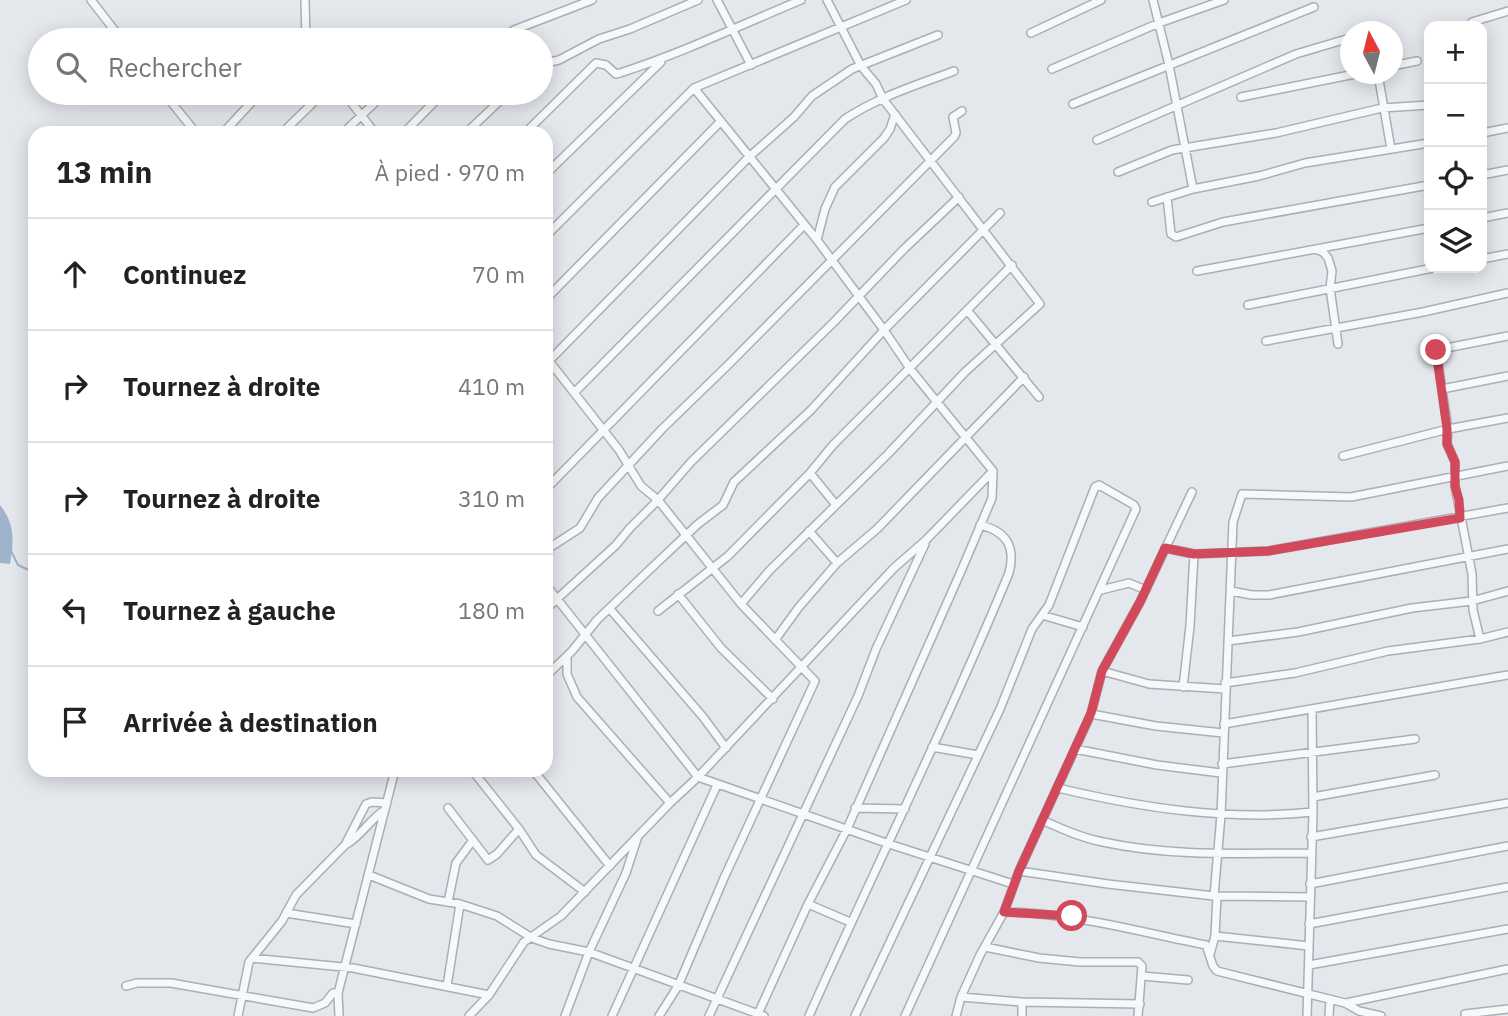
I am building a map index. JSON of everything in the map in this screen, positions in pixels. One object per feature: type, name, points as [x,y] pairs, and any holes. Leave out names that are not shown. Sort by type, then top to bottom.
[{"type":"street","points":[[91,0],[113,28]]},
{"type":"street","points":[[305,0],[306,28]]},
{"type":"street","points":[[519,28],[592,0]]},
{"type":"street","points":[[553,61],[599,39],[698,0]]},
{"type":"street","points":[[717,0],[751,65]]},
{"type":"street","points":[[532,126],[596,63],[601,62],[616,74],[664,59],[800,0]]},
{"type":"street","points":[[741,604],[769,571],[861,482],[938,401],[1040,304],[883,99],[876,84],[861,66],[827,0]]},
{"type":"street","points":[[553,229],[694,88],[906,0]]},
{"type":"street","points":[[1031,33],[1101,0]]},
{"type":"street","points":[[1153,0],[1169,65],[1193,189]]},
{"type":"street","points":[[1052,69],[1159,23],[1224,0]]},
{"type":"street","points":[[1073,104],[1314,7]]},
{"type":"street","points":[[1475,21],[1508,11]]},
{"type":"street","points":[[553,354],[749,157],[794,117],[812,96],[842,74],[938,35]]},
{"type":"street","points":[[1097,141],[1296,54],[1340,41]]},
{"type":"street","points":[[553,167],[664,59]]},
{"type":"street","points":[[1403,64],[1417,61]]},
{"type":"street","points":[[575,391],[845,119],[883,99],[954,71]]},
{"type":"street","points":[[1241,97],[1340,77]]},
{"type":"street","points":[[1379,84],[1391,149]]},
{"type":"street","points":[[369,875],[429,899],[460,904],[497,916],[532,938],[589,952],[760,1015],[808,904],[847,829],[992,498],[993,471],[911,370],[817,240],[694,88]]},
{"type":"street","points":[[174,105],[190,126]]},
{"type":"street","points":[[229,126],[249,105]]},
{"type":"street","points":[[289,126],[311,105]]},
{"type":"street","points":[[353,105],[369,126]]},
{"type":"street","points":[[350,126],[372,105]]},
{"type":"street","points":[[411,126],[431,105]]},
{"type":"street","points":[[473,126],[495,105]]},
{"type":"street","points":[[1118,172],[1172,150],[1276,133],[1382,108],[1424,106]]},
{"type":"street","points":[[553,545],[580,528],[598,498],[662,429],[956,133],[953,117],[962,111]]},
{"type":"street","points":[[817,240],[825,209],[835,187],[884,138],[895,114]]},
{"type":"street","points":[[553,292],[721,121]]},
{"type":"street","points":[[1487,133],[1508,128]]},
{"type":"street","points":[[1152,202],[1193,189],[1259,176],[1305,163],[1424,144]]},
{"type":"street","points":[[1487,174],[1508,170]]},
{"type":"street","points":[[1167,197],[1171,234],[1176,237],[1223,222],[1424,186]]},
{"type":"street","points":[[553,604],[616,545],[691,462],[959,197]]},
{"type":"street","points":[[553,669],[610,608],[685,536],[723,505],[734,482],[811,410],[884,330],[1000,213]]},
{"type":"street","points":[[1487,217],[1508,213]]},
{"type":"street","points":[[553,482],[804,225]]},
{"type":"street","points":[[1197,271],[1424,229]]},
{"type":"street","points":[[1316,249],[1328,258],[1332,271],[1330,288],[1339,344]]},
{"type":"street","points":[[1487,258],[1508,254]]},
{"type":"street","points":[[658,611],[728,556],[810,473],[833,445],[911,370],[1012,265]]},
{"type":"street","points":[[1248,305],[1424,270]]},
{"type":"street","points":[[1266,341],[1508,293]]},
{"type":"street","points":[[967,310],[1039,397]]},
{"type":"street","points":[[1480,639],[1472,601],[1472,575],[1460,518],[1455,462],[1447,444],[1436,350],[1508,336]]},
{"type":"street","points":[[553,367],[575,391],[630,466],[641,486],[658,500],[741,604],[801,669],[810,674],[814,682],[724,878],[678,986],[659,1016]]},
{"type":"street","points":[[1442,388],[1508,376]]},
{"type":"street","points":[[775,640],[837,563],[877,529],[1024,377]]},
{"type":"street","points":[[1343,456],[1447,429],[1508,418]]},
{"type":"street","points":[[1210,954],[1215,936],[1233,522],[1242,494],[1351,497],[1508,466]]},
{"type":"street","points":[[469,1016],[489,995],[520,947],[561,916],[585,892],[773,699],[894,568],[926,540],[993,471]]},
{"type":"street","points":[[810,473],[835,505]]},
{"type":"street","points":[[855,1016],[1000,709],[1027,639],[1047,610],[1098,485],[1134,505],[1136,509],[905,1016]]},
{"type":"street","points":[[956,1016],[961,997],[1004,912],[1013,884],[1091,713],[1102,671],[1146,590],[1192,492]]},
{"type":"street","points":[[1165,548],[1194,554],[1268,551],[1508,508]]},
{"type":"street","points":[[808,1016],[905,809],[1012,563],[1013,555],[1006,540],[992,528],[980,525]]},
{"type":"street","points":[[809,531],[837,563]]},
{"type":"street","points":[[709,1016],[804,813],[926,540]]},
{"type":"street","points":[[1231,591],[1252,596],[1269,595],[1508,549]]},
{"type":"street","points":[[1182,687],[1190,625],[1194,554]]},
{"type":"street","points":[[1101,590],[1129,583],[1146,590]]},
{"type":"street","points":[[1228,641],[1298,632],[1412,608],[1472,601],[1508,591]]},
{"type":"street","points":[[553,593],[698,777],[1013,884]]},
{"type":"street","points":[[678,594],[721,648],[773,699]]},
{"type":"street","points":[[610,608],[726,748]]},
{"type":"street","points":[[1042,615],[1083,627]]},
{"type":"street","points":[[1102,671],[1149,684],[1182,687],[1226,686],[1388,651],[1480,639],[1508,632]]},
{"type":"street","points":[[567,656],[567,674],[571,689],[670,803]]},
{"type":"street","points":[[1224,724],[1508,674]]},
{"type":"street","points":[[1307,1016],[1313,812],[1311,710]]},
{"type":"street","points":[[1091,713],[1157,726],[1223,733]]},
{"type":"street","points":[[1075,749],[1169,767],[1222,769],[1415,739]]},
{"type":"street","points":[[932,747],[978,755]]},
{"type":"street","points":[[1313,797],[1435,775]]},
{"type":"street","points":[[339,1016],[338,993],[393,777]]},
{"type":"street","points":[[478,777],[544,863],[585,892]]},
{"type":"street","points":[[539,777],[610,866]]},
{"type":"street","points":[[612,1016],[666,892],[717,785]]},
{"type":"street","points":[[1058,788],[1158,808],[1221,815],[1256,817],[1313,812]]},
{"type":"street","points":[[345,845],[366,804],[372,802],[386,806]]},
{"type":"street","points":[[1311,837],[1508,803]]},
{"type":"street","points":[[238,1016],[241,994],[252,958],[286,913],[296,895],[345,845],[364,831],[386,806]]},
{"type":"street","points":[[448,808],[486,859],[491,859],[519,829]]},
{"type":"street","points":[[855,808],[905,809]]},
{"type":"street","points":[[1042,820],[1100,842],[1142,849],[1219,853],[1312,853]]},
{"type":"street","points":[[565,1016],[589,952],[626,873],[638,835]]},
{"type":"street","points":[[448,902],[456,863],[473,840]]},
{"type":"street","points":[[1310,884],[1508,846]]},
{"type":"street","points":[[1019,871],[1216,896],[1310,897]]},
{"type":"street","points":[[1309,924],[1508,887]]},
{"type":"street","points":[[447,986],[460,904]]},
{"type":"street","points":[[808,904],[850,922]]},
{"type":"street","points":[[1004,912],[1042,913],[1104,922],[1206,945],[1217,971],[1345,1003],[1359,1011],[1381,1016]]},
{"type":"street","points":[[286,913],[356,924]]},
{"type":"street","points":[[1309,965],[1508,929]]},
{"type":"street","points":[[1215,936],[1309,946]]},
{"type":"street","points":[[985,947],[1039,958],[1080,962],[1133,961],[1141,964],[1138,1016]]},
{"type":"street","points":[[252,958],[353,968],[489,995]]},
{"type":"street","points":[[1345,1003],[1508,969]]},
{"type":"street","points":[[1142,976],[1188,980]]},
{"type":"street","points":[[126,986],[137,983],[171,983],[313,1008],[325,1003],[333,993],[338,993]]},
{"type":"street","points":[[961,997],[1022,1002],[1140,1004]]},
{"type":"street","points":[[1329,1016],[1330,999]]},
{"type":"street","points":[[1022,1002],[1022,1016]]},
{"type":"street","points":[[1465,1014],[1508,1009]]},
{"type":"water","points":[[0,505],[12,533],[10,564],[0,563]]},
{"type":"waterway","points":[[11,551],[18,565],[28,570]]},
{"type":"route","points":[[1072,916],[1004,912],[1032,840],[1091,713],[1102,671],[1115,651],[1165,548],[1194,554],[1268,551],[1460,518],[1455,486],[1455,462],[1447,444],[1436,350]]}]
